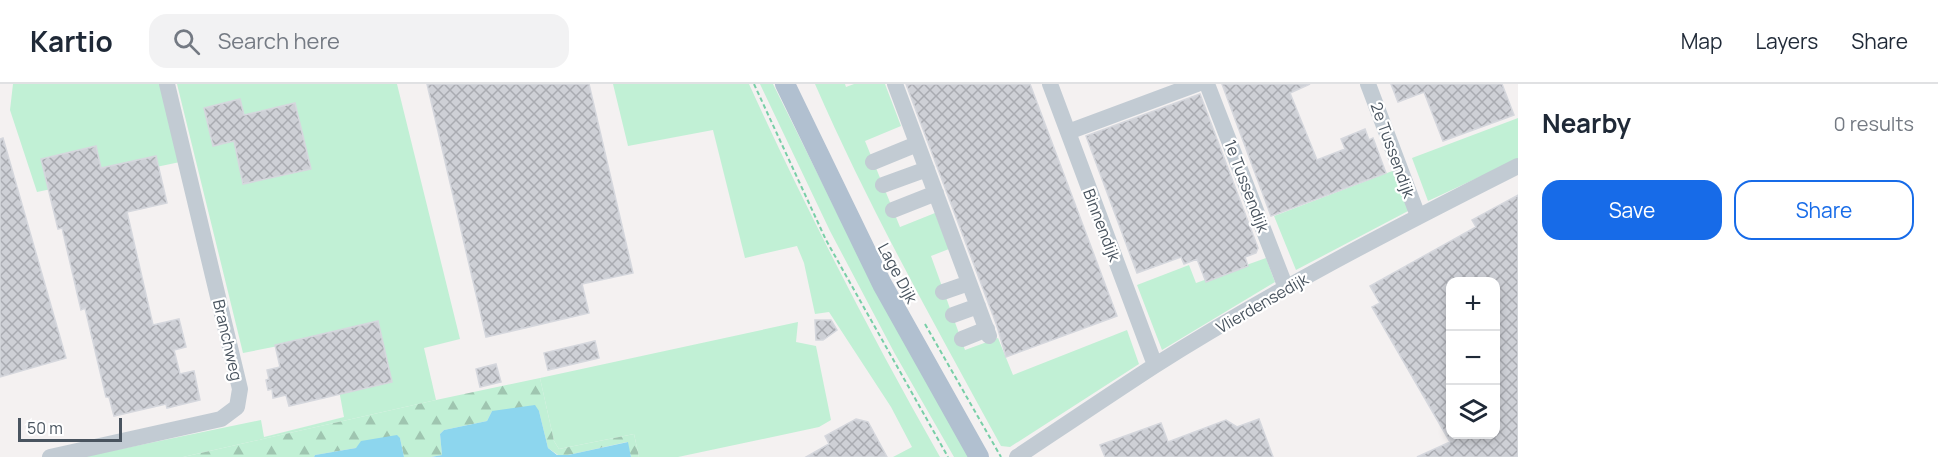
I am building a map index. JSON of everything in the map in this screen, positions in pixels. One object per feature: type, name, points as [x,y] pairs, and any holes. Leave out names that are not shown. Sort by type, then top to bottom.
[{"type":"main road","name":"Lage Dijk","points":[[785,84],[882,284],[979,457]]},
{"type":"street","name":"Branchweg","points":[[50,457],[221,419],[237,407],[240,389],[167,84]]},
{"type":"street","points":[[895,84],[988,333],[962,339]]},
{"type":"street","name":"Binnendijk","points":[[1050,84],[1155,365]]},
{"type":"street","points":[[1068,132],[1197,84]]},
{"type":"street","name":"1e Tussendijk","points":[[1207,84],[1286,288]]},
{"type":"street","name":"2e Tussendijk","points":[[1368,84],[1418,216]]},
{"type":"street","points":[[873,162],[917,144]]},
{"type":"street","name":"Vlierdensedijk","points":[[1017,457],[1155,365],[1286,288],[1418,216],[1518,166]]},
{"type":"street","points":[[883,185],[927,169]]},
{"type":"street","points":[[893,210],[936,193]]},
{"type":"street","points":[[943,292],[969,283]]},
{"type":"street","points":[[953,315],[978,306]]},
{"type":"path","points":[[754,84],[826,240],[948,457]]},
{"type":"path","name":"Lage Dijk","points":[[921,317],[1001,457]]},
{"type":"green space","points":[[13,84],[161,84],[180,162],[37,192],[10,110]]},
{"type":"green space","points":[[177,84],[397,84],[460,339],[424,348],[436,400],[183,457],[82,457],[261,420],[264,437],[344,417],[329,336],[243,353]]},
{"type":"green space","points":[[613,84],[749,84],[840,273],[940,457],[893,457],[912,447],[891,407],[829,312],[815,314],[804,263],[797,246],[745,258],[713,130],[628,146]]},
{"type":"green space","points":[[760,84],[773,84],[853,245],[971,457],[954,457],[895,354],[830,231]]},
{"type":"green space","points":[[815,84],[845,84],[846,87],[854,84],[885,84],[901,126],[865,141],[900,227],[935,213],[949,249],[931,256],[965,350],[998,338],[1013,375],[1127,330],[1139,364],[1010,447],[1001,446],[880,222]]},
{"type":"green space","points":[[1518,118],[1518,159],[1428,201],[1412,158]]},
{"type":"green space","points":[[1395,170],[1410,210],[1296,270],[1274,216]]},
{"type":"green space","points":[[1266,258],[1275,282],[1162,350],[1137,285],[1189,265],[1196,283]]},
{"type":"green space","points":[[798,322],[796,342],[816,346],[831,420],[819,427],[678,457],[639,457],[634,434],[559,449],[554,441],[540,378]]},
{"type":"green space","points":[[540,378],[554,441],[559,449],[634,434],[639,457],[631,457],[627,442],[568,455],[558,455],[548,448],[539,411],[492,411],[487,421],[444,430],[440,434],[442,455],[431,457],[404,457],[400,438],[314,457],[183,457],[436,400]]},
{"type":"water","points":[[535,405],[539,411],[548,448],[557,455],[568,455],[628,442],[631,457],[431,457],[442,455],[440,434],[444,430],[487,421],[492,411]]},
{"type":"water","points":[[397,435],[400,438],[404,457],[314,457],[356,448],[361,441]]},
{"type":"building","points":[[427,84],[589,84],[633,273],[582,284],[589,313],[486,337]]},
{"type":"building","points":[[906,84],[1030,84],[1117,316],[1006,357],[997,326]]},
{"type":"building","points":[[1222,84],[1310,84],[1290,93],[1317,160],[1345,149],[1341,139],[1365,129],[1369,140],[1373,138],[1386,173],[1271,216]]},
{"type":"building","points":[[1391,84],[1502,84],[1514,115],[1443,141],[1424,92],[1398,102]]},
{"type":"building","points":[[1200,94],[1258,248],[1256,253],[1245,257],[1248,266],[1206,282],[1197,259],[1184,264],[1181,257],[1137,273],[1086,136]]},
{"type":"building","points":[[240,99],[244,115],[295,103],[311,169],[243,184],[234,141],[213,146],[204,108]]},
{"type":"building","points":[[3,138],[66,358],[0,377],[0,139]]},
{"type":"building","points":[[96,146],[101,168],[156,156],[167,203],[127,212],[153,325],[179,319],[186,347],[174,350],[180,374],[194,371],[200,400],[167,408],[166,404],[114,416],[109,397],[106,397],[85,308],[81,310],[62,228],[58,229],[41,159]]},
{"type":"building","points":[[1518,195],[1518,457],[1417,457],[1450,442],[1448,439],[1500,439],[1500,277],[1446,277],[1446,435],[1372,307],[1380,303],[1370,286],[1476,227],[1472,220]]},
{"type":"building","points":[[815,320],[831,320],[837,330],[823,340],[816,340]]},
{"type":"building","points":[[378,321],[392,382],[289,406],[286,395],[273,398],[272,389],[268,390],[266,380],[269,379],[267,370],[280,367],[275,345]]},
{"type":"building","points":[[595,341],[599,358],[548,370],[544,353]]},
{"type":"building","points":[[496,364],[501,382],[480,387],[476,369]]},
{"type":"building","points":[[856,419],[868,422],[887,457],[806,457],[829,444],[825,436]]},
{"type":"building","points":[[1259,419],[1273,457],[1105,457],[1100,445],[1161,423],[1168,442],[1226,420],[1237,427]]}]
